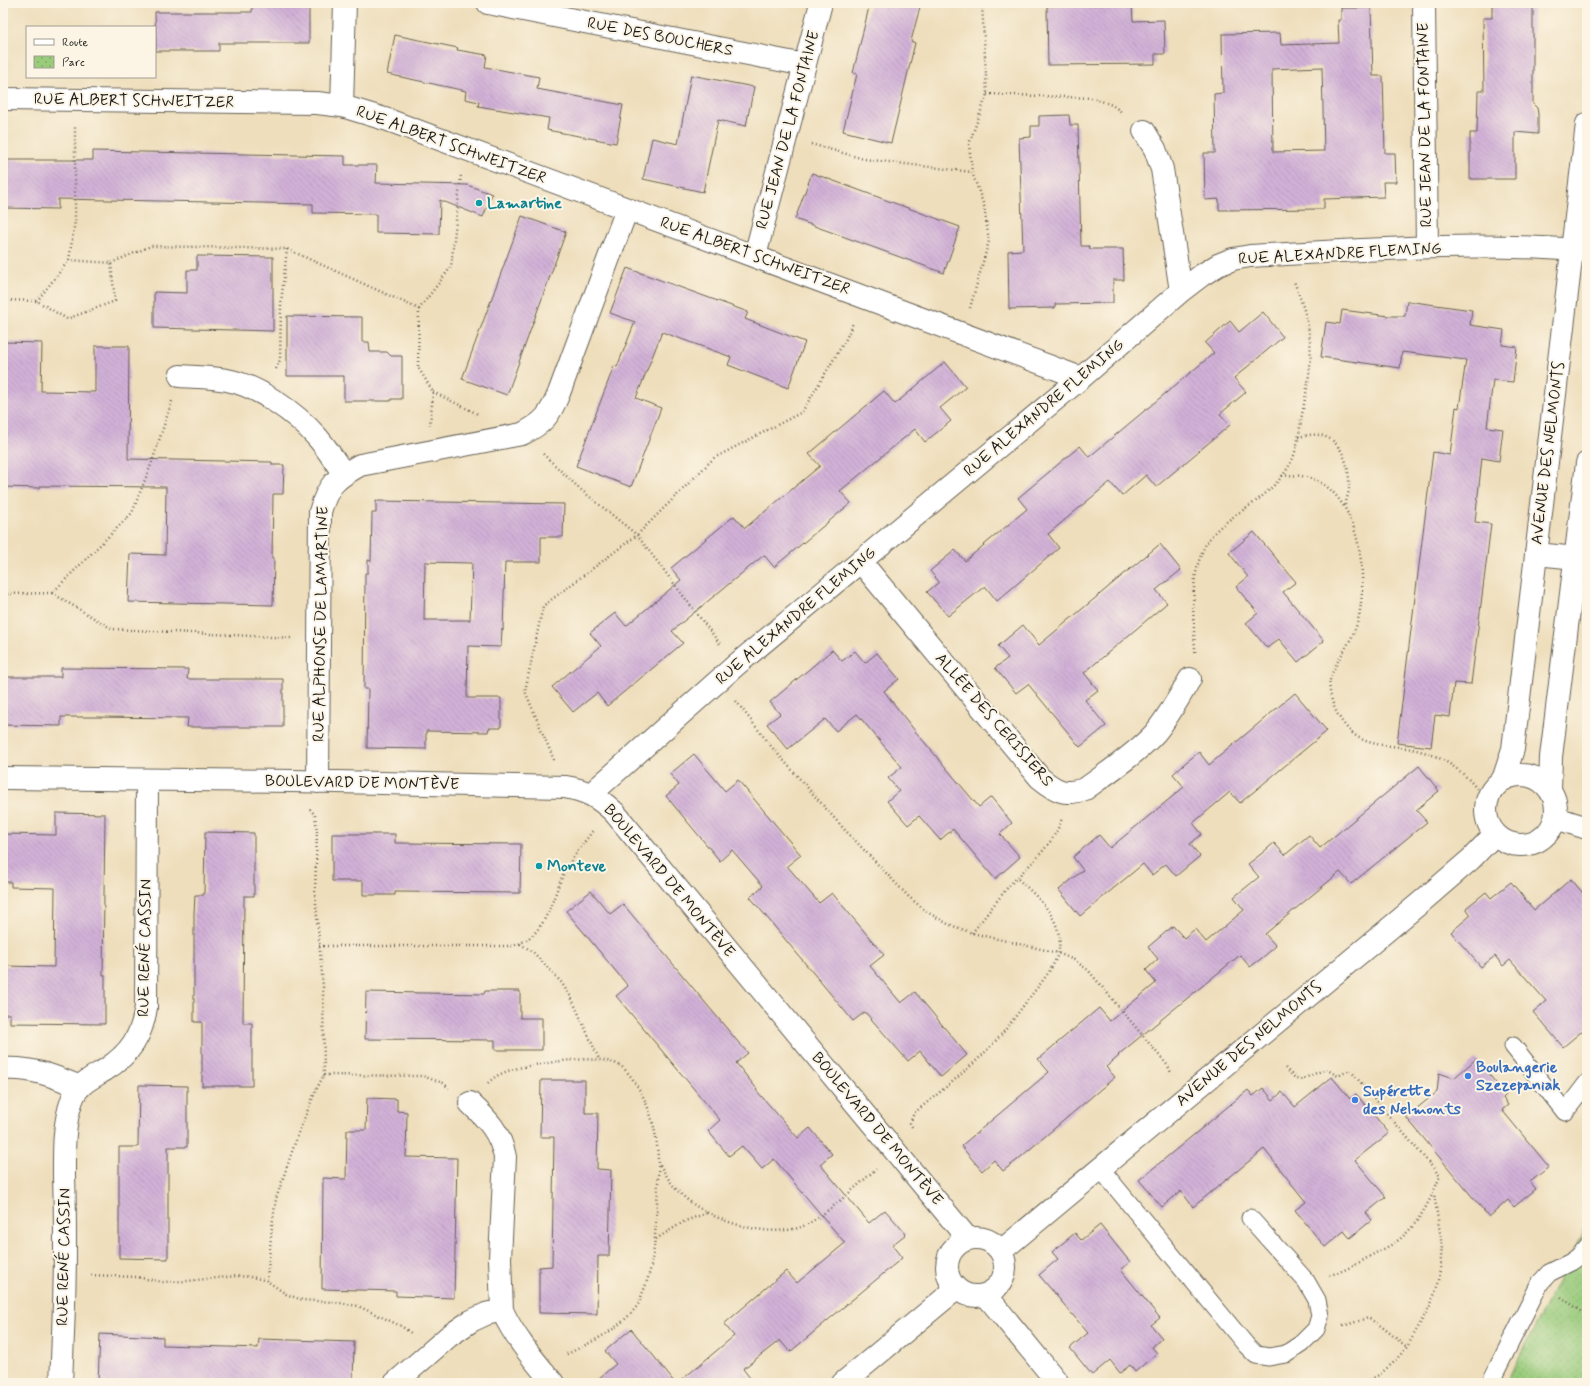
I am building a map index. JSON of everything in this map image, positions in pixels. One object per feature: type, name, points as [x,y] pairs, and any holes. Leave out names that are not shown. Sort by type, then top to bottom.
[{"type":"street","points":[[342,106],[345,3]]},
{"type":"street","name":"RUE DES BOUCHERS","points":[[490,3],[806,65]]},
{"type":"street","name":"RUE JEAN DE LA FONTAINE","points":[[755,256],[821,3]]},
{"type":"street","name":"RUE JEAN DE LA FONTAINE","points":[[1424,3],[1427,247]]},
{"type":"street","name":"RUE ALBERT SCHWEITZER","points":[[3,100],[317,103],[342,106],[388,120],[1081,378]]},
{"type":"street","name":"AVENUE DES NELMONTS","points":[[1487,803],[1490,794],[1503,780],[1513,749],[1536,554],[1580,250],[1587,124]]},
{"type":"street","points":[[1144,131],[1155,149],[1162,170],[1181,292]]},
{"type":"street","name":"RUE ALPHONSE DE LAMARTINE","points":[[318,782],[320,512],[325,496],[332,483],[360,465],[522,434],[535,428],[545,420],[552,410],[627,209]]},
{"type":"street","name":"RUE ALEXANDRE FLEMING","points":[[591,794],[736,665],[1081,378],[1181,292],[1202,275],[1218,265],[1234,259],[1250,256],[1427,247],[1580,250]]},
{"type":"street","points":[[180,376],[226,380],[247,387],[263,395],[293,414],[308,427],[318,438],[344,474]]},
{"type":"street","points":[[1487,803],[1488,819],[1495,834],[1504,841],[1514,845],[1525,846],[1535,843],[1545,837],[1556,818],[1556,804],[1550,790],[1551,757],[1581,559],[1587,463]]},
{"type":"street","points":[[1536,554],[1581,559]]},
{"type":"street","name":"ALLÉE DES CERISIERS","points":[[861,562],[1040,778],[1053,789],[1065,793],[1085,789],[1148,739],[1167,718],[1190,679]]},
{"type":"street","points":[[1503,780],[1513,776],[1523,775],[1538,780],[1550,790]]},
{"type":"street","name":"BOULEVARD DE MONTÈVE","points":[[3,778],[566,786],[591,794],[601,800],[614,812],[968,1238]]},
{"type":"street","name":"RUE RENÉ CASSIN","points":[[61,1383],[65,1274],[64,1142],[68,1110],[73,1097],[80,1087],[122,1058],[138,1037],[144,1023],[146,1007],[147,780]]},
{"type":"street","points":[[1556,818],[1587,828]]},
{"type":"street","name":"AVENUE DES NELMONTS","points":[[1001,1251],[1437,889],[1495,834]]},
{"type":"street","points":[[3,1069],[16,1068],[34,1070],[54,1075],[80,1087]]},
{"type":"street","points":[[470,1103],[489,1121],[502,1144],[506,1157],[500,1259],[502,1310],[513,1332],[547,1375]]},
{"type":"street","points":[[968,1238],[978,1238],[995,1244],[1001,1251],[1006,1268],[1004,1277],[997,1288],[986,1295],[971,1296],[963,1294],[956,1289],[948,1274],[947,1265],[949,1256],[960,1242],[968,1238]]},
{"type":"street","points":[[843,1383],[956,1289]]},
{"type":"street","points":[[986,1295],[1058,1383]]},
{"type":"street","points":[[395,1383],[434,1349],[471,1321],[486,1314],[502,1310]]},
{"type":"lane","points":[[1513,1046],[1565,1112],[1587,1083]]},
{"type":"lane","points":[[1100,1168],[1246,1345],[1256,1355],[1269,1357],[1286,1354],[1302,1344],[1316,1329],[1320,1316],[1317,1300],[1306,1281],[1250,1218]]},
{"type":"lane","points":[[1490,1383],[1540,1283],[1549,1273],[1578,1257],[1587,1247]]},
{"type":"path","points":[[962,333],[989,242],[984,206],[972,172],[969,144],[987,94],[982,3]]},
{"type":"path","points":[[987,94],[1093,98],[1112,106],[1129,117],[1144,131]]},
{"type":"path","points":[[37,301],[69,260],[75,221],[76,100]]},
{"type":"path","points":[[786,137],[864,159],[972,172]]},
{"type":"path","points":[[464,148],[451,267],[419,309],[418,367],[433,392],[481,415]]},
{"type":"path","points":[[69,260],[111,263],[151,246],[287,249],[419,309]]},
{"type":"path","points":[[263,395],[280,360],[282,302],[287,249]]},
{"type":"path","points":[[1190,679],[1195,653],[1194,585],[1203,550],[1213,534],[1267,492],[1282,476],[1291,463],[1298,437],[1308,383],[1311,355],[1309,333],[1303,306],[1284,254]]},
{"type":"path","points":[[3,300],[37,301],[67,319],[115,301],[111,263]]},
{"type":"path","points":[[566,786],[525,691],[543,606],[637,535],[714,458],[802,412],[846,340],[864,297]]},
{"type":"path","points":[[52,593],[132,512],[152,462],[180,376]]},
{"type":"path","points":[[428,452],[433,392]]},
{"type":"path","points":[[522,434],[580,489],[637,535],[684,599],[736,665],[735,699],[770,745],[844,829],[909,898],[948,924],[972,933],[1058,953],[1074,960],[1088,970],[1168,1066],[1182,1100]]},
{"type":"path","points":[[1298,437],[1312,434],[1326,437],[1339,447],[1345,459],[1349,474],[1349,489],[1345,506]]},
{"type":"path","points":[[1282,476],[1294,474],[1323,484],[1345,506],[1352,522],[1360,548],[1362,578],[1358,621],[1349,643],[1334,669],[1330,681],[1332,699],[1338,715],[1352,734],[1361,740],[1377,745],[1419,751],[1443,760],[1457,768],[1472,782],[1487,803]]},
{"type":"path","points":[[3,594],[52,593],[112,629],[319,639]]},
{"type":"path","points":[[267,1281],[276,1199],[298,1134],[316,1090],[324,1075],[323,987],[315,892],[317,832],[315,815],[302,798],[293,781]]},
{"type":"path","points":[[972,933],[1017,878],[1041,854],[1059,829],[1064,810],[1065,793]]},
{"type":"path","points":[[319,946],[511,946],[520,944],[531,937],[547,916],[565,872],[581,847],[594,829],[614,812]]},
{"type":"path","points":[[913,1130],[910,1123],[914,1113],[969,1068],[1001,1036],[1044,980],[1058,953],[1060,945],[1059,935],[1054,920],[1044,904],[1017,878]]},
{"type":"path","points":[[520,944],[537,956],[561,982],[571,997],[599,1059]]},
{"type":"path","points":[[324,1075],[422,1076],[443,1083],[470,1103],[492,1079],[516,1068],[553,1062],[599,1059],[612,1061],[622,1067],[633,1080],[648,1107],[656,1135],[659,1164],[656,1239],[647,1281],[638,1305],[626,1318],[611,1331],[547,1375]]},
{"type":"path","points":[[1285,1068],[1296,1080],[1300,1080],[1326,1069],[1338,1076],[1350,1070],[1440,1176],[1434,1193],[1416,1221],[1400,1238],[1365,1260],[1336,1274],[1306,1281]]},
{"type":"path","points":[[659,1164],[672,1185],[682,1195],[708,1213],[729,1222],[768,1230],[786,1230],[802,1226],[827,1210],[880,1166]]},
{"type":"path","points":[[1362,1383],[1379,1375],[1393,1363],[1407,1347],[1431,1304],[1439,1281],[1442,1246],[1434,1193]]},
{"type":"path","points":[[656,1239],[685,1221],[708,1213]]},
{"type":"path","points":[[65,1274],[136,1277],[164,1282],[187,1282],[237,1276],[252,1277],[267,1281],[286,1294],[302,1300],[334,1302],[358,1306],[401,1326],[434,1349]]},
{"type":"path","points":[[1540,1283],[1587,1315]]},
{"type":"path","points":[[1320,1316],[1343,1326],[1368,1318],[1381,1326],[1407,1347]]},
{"type":"green space","points":[[1587,1223],[1587,1383],[1506,1383]]},
{"type":"building","points":[[252,3],[309,3],[309,43],[219,43],[219,51],[156,51],[155,12],[252,12]]},
{"type":"building","points":[[870,3],[921,3],[911,41],[915,43],[891,143],[843,131],[857,74],[853,73]]},
{"type":"building","points":[[1492,3],[1533,3],[1533,104],[1537,108],[1538,114],[1538,134],[1515,132],[1515,179],[1470,179],[1470,133],[1477,133],[1478,91],[1484,91],[1483,18],[1492,18]]},
{"type":"building","points":[[1132,4],[1133,21],[1164,20],[1165,54],[1155,54],[1155,64],[1048,65],[1047,6]]},
{"type":"building","points":[[1341,8],[1371,8],[1373,76],[1383,76],[1385,153],[1395,153],[1396,182],[1383,182],[1384,197],[1324,199],[1324,209],[1219,210],[1219,199],[1205,200],[1204,153],[1215,153],[1214,94],[1223,93],[1222,34],[1280,33],[1281,45],[1339,43],[1338,20],[1341,20]],"holes":[[[1322,67],[1324,151],[1273,152],[1272,69]]]},
{"type":"building","points":[[395,35],[458,48],[457,50],[487,55],[485,67],[539,77],[537,89],[623,105],[616,143],[547,130],[549,118],[478,106],[479,102],[465,99],[466,91],[387,74]]},
{"type":"building","points":[[691,75],[754,87],[746,126],[718,120],[703,192],[643,179],[652,138],[678,144]]},
{"type":"building","points":[[1069,115],[1070,125],[1078,125],[1081,246],[1089,246],[1090,249],[1123,249],[1124,280],[1113,280],[1113,303],[1055,304],[1055,308],[1009,309],[1008,251],[1023,250],[1019,138],[1031,137],[1031,126],[1039,126],[1039,116]]},
{"type":"building","points":[[93,151],[345,156],[345,165],[377,165],[376,183],[467,185],[492,194],[483,217],[440,200],[439,234],[376,233],[376,214],[313,213],[313,204],[58,199],[58,209],[3,208],[3,160],[93,160]]},
{"type":"building","points":[[812,173],[960,227],[944,273],[795,219]]},
{"type":"building","points":[[522,216],[566,232],[507,395],[462,379]]},
{"type":"building","points":[[197,256],[273,257],[273,331],[154,328],[154,292],[187,293],[187,270],[197,270]]},
{"type":"building","points":[[627,268],[748,312],[745,319],[805,342],[788,388],[728,365],[731,357],[662,332],[636,398],[661,408],[631,487],[576,466],[614,366],[617,367],[635,322],[610,313]]},
{"type":"building","points":[[1407,301],[1472,310],[1470,325],[1504,330],[1502,345],[1517,347],[1513,382],[1493,380],[1487,427],[1503,429],[1499,461],[1482,458],[1475,522],[1491,524],[1471,684],[1454,683],[1450,717],[1435,715],[1431,747],[1397,743],[1433,452],[1450,455],[1456,407],[1459,408],[1466,360],[1402,352],[1400,368],[1321,357],[1326,322],[1340,324],[1342,310],[1389,316],[1405,316]]},
{"type":"building","points":[[1263,312],[1283,337],[1234,378],[1246,392],[1220,414],[1230,425],[1156,487],[1146,475],[1122,496],[1110,482],[1048,534],[1059,548],[997,601],[985,586],[948,616],[927,592],[939,582],[930,571],[955,550],[965,561],[1027,509],[1018,498],[1080,446],[1089,457],[1214,353],[1205,343],[1230,321],[1239,332]]},
{"type":"building","points":[[287,316],[362,317],[362,342],[369,342],[370,352],[387,352],[391,356],[402,356],[402,399],[391,399],[391,401],[344,401],[344,376],[287,376]]},
{"type":"building","points":[[3,342],[42,343],[41,391],[95,392],[95,346],[129,346],[128,459],[272,462],[272,465],[284,465],[283,494],[273,494],[273,605],[128,602],[130,554],[165,555],[166,487],[3,487]]},
{"type":"building","points":[[945,362],[966,387],[940,408],[951,421],[925,442],[915,429],[840,491],[851,503],[774,567],[764,555],[685,620],[672,631],[683,643],[607,706],[597,693],[573,712],[552,687],[601,646],[590,633],[615,613],[626,626],[681,580],[671,568],[734,516],[745,528],[820,466],[809,454],[884,391],[895,404]]},
{"type":"building","points":[[376,501],[564,504],[563,537],[541,537],[541,562],[505,562],[503,631],[502,629],[501,647],[468,646],[467,698],[501,698],[501,728],[489,728],[488,732],[426,731],[426,749],[367,748],[368,689],[364,689],[365,573],[368,573],[368,560],[371,561],[372,513],[376,513]],"holes":[[[425,562],[472,563],[470,620],[424,620]]]},
{"type":"building","points":[[1254,532],[1296,582],[1283,592],[1324,641],[1298,662],[1279,639],[1267,648],[1246,623],[1258,613],[1236,587],[1248,577],[1229,553]]},
{"type":"building","points":[[1160,544],[1181,570],[1156,590],[1167,603],[1084,673],[1098,690],[1085,700],[1106,726],[1080,747],[1028,684],[1016,693],[995,668],[1008,658],[998,646],[1023,625],[1039,645]]},
{"type":"building","points":[[832,650],[842,661],[855,651],[865,663],[877,653],[899,679],[884,691],[915,731],[979,807],[991,797],[1012,823],[1000,834],[1020,857],[995,879],[953,829],[940,840],[919,816],[908,825],[887,801],[899,791],[888,778],[902,767],[857,714],[836,731],[825,719],[788,749],[767,724],[780,714],[770,702]]},
{"type":"building","points":[[61,668],[188,669],[187,679],[283,679],[283,727],[187,727],[188,718],[94,717],[61,717],[61,726],[3,725],[3,677],[61,677]]},
{"type":"building","points":[[1295,693],[1327,731],[1240,803],[1230,792],[1193,823],[1202,834],[1190,844],[1200,856],[1176,876],[1166,864],[1152,875],[1143,864],[1080,916],[1059,890],[1083,870],[1073,857],[1099,835],[1110,848],[1184,787],[1173,774],[1185,763],[1199,752],[1209,765]]},
{"type":"building","points":[[694,754],[725,791],[738,780],[801,855],[787,866],[819,903],[832,893],[884,955],[870,966],[901,1003],[915,992],[967,1055],[941,1077],[920,1051],[908,1061],[865,1012],[853,1021],[750,897],[763,886],[732,850],[720,861],[666,796],[679,785],[670,774]]},
{"type":"building","points":[[1419,766],[1439,791],[1416,810],[1427,822],[1351,884],[1340,872],[1265,934],[1276,946],[1262,958],[1250,967],[1240,955],[1118,1055],[1119,1056],[1106,1067],[1115,1077],[1016,1161],[1003,1171],[994,1160],[982,1171],[961,1146],[1049,1072],[1038,1059],[1099,1008],[1110,1021],[1156,983],[1146,970],[1158,959],[1148,947],[1173,926],[1184,938],[1195,929],[1206,942],[1244,910],[1234,897],[1259,877],[1248,864],[1274,843],[1285,855],[1309,835],[1320,848]]},
{"type":"building","points":[[56,813],[105,814],[103,975],[105,975],[105,1024],[10,1023],[10,1014],[3,1014],[3,966],[54,967],[55,888],[11,887],[11,882],[3,882],[3,834],[56,835]]},
{"type":"building","points":[[205,832],[254,833],[254,896],[244,896],[243,1023],[252,1023],[252,1086],[202,1086],[202,1022],[194,1022],[194,914],[195,895],[204,895]]},
{"type":"building","points":[[332,834],[395,834],[395,843],[521,844],[520,893],[395,892],[395,895],[363,895],[363,881],[332,881]]},
{"type":"building","points":[[1571,879],[1587,898],[1587,1027],[1563,1047],[1533,1012],[1546,1001],[1510,960],[1503,966],[1495,956],[1481,967],[1451,932],[1471,915],[1466,908],[1486,892],[1491,898],[1511,882],[1534,910]]},
{"type":"building","points":[[591,891],[610,914],[623,904],[748,1053],[736,1063],[757,1089],[756,1090],[798,1138],[810,1128],[832,1154],[820,1164],[869,1223],[885,1210],[906,1234],[892,1245],[902,1258],[790,1352],[780,1340],[743,1369],[754,1383],[678,1383],[734,1336],[724,1324],[786,1271],[797,1283],[845,1243],[774,1159],[762,1169],[742,1146],[729,1156],[708,1131],[720,1120],[616,996],[628,986],[566,911]]},
{"type":"building","points":[[485,991],[520,991],[520,1018],[542,1018],[542,1050],[495,1050],[495,1040],[365,1039],[366,992],[484,994]]},
{"type":"building","points":[[1476,1059],[1506,1095],[1503,1098],[1508,1105],[1502,1110],[1549,1167],[1530,1182],[1536,1189],[1514,1207],[1508,1200],[1489,1217],[1406,1117],[1437,1092],[1439,1073],[1454,1078]]},
{"type":"building","points":[[1332,1077],[1350,1099],[1356,1094],[1389,1133],[1355,1160],[1386,1197],[1366,1213],[1372,1220],[1350,1238],[1344,1231],[1325,1247],[1295,1210],[1306,1202],[1264,1149],[1193,1207],[1181,1191],[1162,1207],[1139,1180],[1248,1090],[1253,1096],[1263,1088],[1273,1100],[1282,1092],[1295,1107]]},
{"type":"building","points":[[541,1080],[585,1080],[585,1113],[598,1113],[597,1169],[611,1170],[609,1256],[598,1256],[597,1314],[539,1313],[539,1267],[552,1266],[554,1137],[540,1137]]},
{"type":"building","points":[[139,1085],[187,1086],[187,1147],[168,1147],[168,1259],[119,1258],[119,1147],[138,1147]]},
{"type":"building","points":[[367,1098],[397,1099],[397,1111],[407,1112],[406,1157],[457,1158],[454,1298],[396,1296],[396,1291],[322,1289],[323,1178],[346,1179],[347,1130],[366,1130]]},
{"type":"building","points":[[1100,1225],[1130,1262],[1121,1270],[1160,1318],[1151,1325],[1162,1338],[1152,1347],[1157,1353],[1135,1372],[1130,1365],[1120,1373],[1110,1360],[1092,1375],[1070,1348],[1088,1333],[1039,1275],[1058,1259],[1052,1252],[1075,1233],[1081,1240]]},
{"type":"building","points":[[631,1329],[675,1383],[593,1383],[616,1364],[605,1351]]},
{"type":"building","points":[[100,1334],[163,1337],[163,1345],[258,1348],[259,1339],[354,1342],[353,1383],[98,1383]]},
{"type":"place","name":"Lamartine","points":[[479,203]]},
{"type":"place","name":"Monteve","points":[[539,866]]},
{"type":"place","name":"Boulangerie Szezepaniak","points":[[1468,1076]]},
{"type":"place","name":"Supérette des Nelmonts","points":[[1355,1100]]}]
